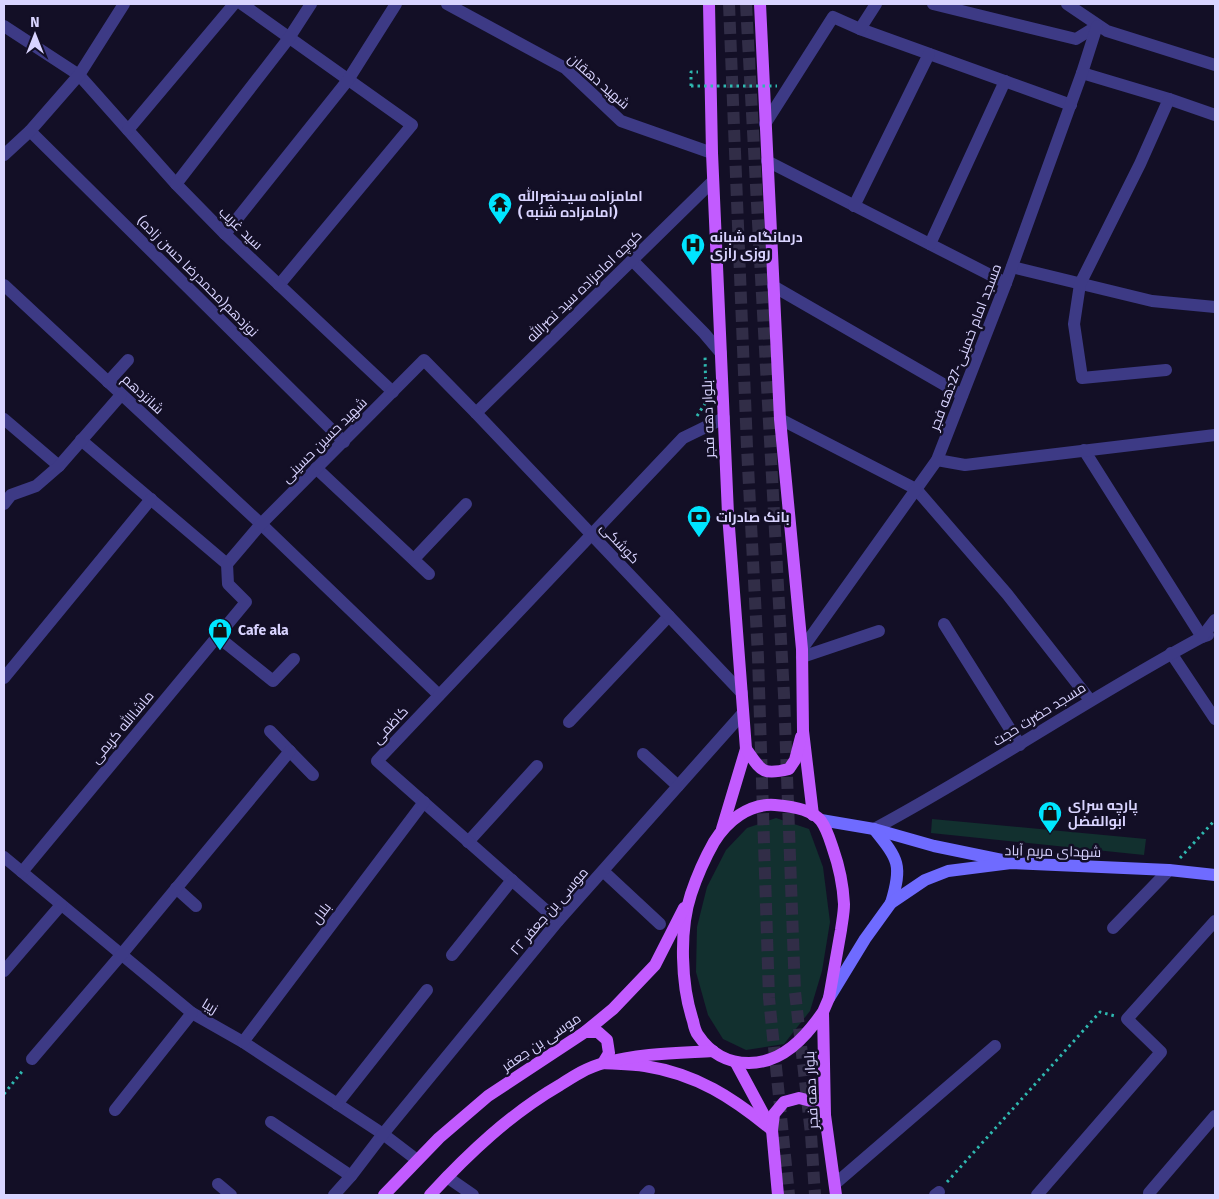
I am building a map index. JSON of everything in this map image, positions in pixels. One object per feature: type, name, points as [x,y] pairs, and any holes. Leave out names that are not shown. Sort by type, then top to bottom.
[{"type":"main road","name":"بلوار دهه فجر","points":[[709,4],[713,181],[728,514],[746,749],[722,829]]},
{"type":"main road","points":[[760,4],[780,419],[802,653],[803,731],[817,817],[828,833],[836,856],[842,880],[844,906],[829,998],[823,1012],[810,1031],[783,1054],[760,1063],[736,1063],[724,1059],[697,1035],[687,1005],[683,961],[686,922],[691,895],[708,853],[722,829],[736,817],[758,806],[774,805],[795,808],[817,817],[874,829],[934,846],[1011,862]]},
{"type":"main road","points":[[746,749],[761,770],[772,773],[789,770],[795,760],[803,731]]},
{"type":"main road","points":[[874,829],[892,852],[898,866],[898,881],[891,903]]},
{"type":"main road","name":"شهدای مریم آباد","points":[[829,998],[865,939],[891,903],[925,880],[948,871],[1011,862],[1169,870],[1215,875]]},
{"type":"main road","name":"موسی بن جعفر","points":[[384,1195],[439,1138],[488,1096],[585,1032],[613,1009],[655,965],[691,895]]},
{"type":"main road","name":"بلوار دهه فجر","points":[[823,1012],[825,1115],[836,1189]]},
{"type":"main road","points":[[585,1032],[598,1032],[607,1040],[609,1052],[602,1063]]},
{"type":"main road","points":[[430,1195],[488,1137],[543,1094],[580,1073],[602,1063],[636,1056],[714,1051]]},
{"type":"main road","points":[[602,1063],[645,1066],[680,1074],[714,1088],[744,1107],[772,1130]]},
{"type":"main road","points":[[736,1063],[772,1130]]},
{"type":"main road","points":[[778,1195],[772,1130],[774,1114],[784,1102],[799,1098],[814,1102],[825,1115]]},
{"type":"street","points":[[4,155],[30,131],[78,75],[124,4]]},
{"type":"street","points":[[128,130],[234,4]]},
{"type":"street","points":[[242,4],[412,125],[279,285]]},
{"type":"street","points":[[176,184],[289,38],[311,4]]},
{"type":"street","points":[[225,234],[348,80],[396,4]]},
{"type":"street","name":"شهید دهقان","points":[[447,4],[565,68],[621,121],[712,153]]},
{"type":"street","points":[[860,29],[876,4]]},
{"type":"street","points":[[933,4],[1076,39],[1097,26]]},
{"type":"street","points":[[1071,5],[1097,26],[1107,31],[1215,65]]},
{"type":"street","points":[[765,124],[833,17],[860,29],[1071,105]]},
{"type":"street","name":"سید غریب","points":[[4,26],[78,75],[176,184],[225,234],[393,392]]},
{"type":"street","name":"مسجد امام خمینی-27دهه فجر","points":[[802,653],[937,460],[1012,267],[1082,74],[1097,26]]},
{"type":"street","points":[[854,206],[929,54]]},
{"type":"street","points":[[1082,74],[1169,99],[1215,115]]},
{"type":"street","points":[[930,244],[1005,81]]},
{"type":"street","points":[[1166,370],[1082,378],[1074,324],[1080,284],[1140,164],[1169,99]]},
{"type":"street","name":"نوزدهم(محمدرضا حسن زاده)","points":[[30,131],[344,442]]},
{"type":"street","points":[[767,161],[1006,283]]},
{"type":"street","name":"کوچه امامزاده سید نصرالله","points":[[476,413],[713,181]]},
{"type":"street","points":[[632,260],[704,333],[721,353]]},
{"type":"street","points":[[1012,267],[1152,301],[1215,307]]},
{"type":"street","name":"شانزدهم","points":[[4,285],[261,524],[440,695]]},
{"type":"street","points":[[773,286],[962,395]]},
{"type":"street","points":[[108,382],[128,360]]},
{"type":"street","name":"شهید حسین حسینی","points":[[228,564],[261,524],[424,360],[476,413]]},
{"type":"street","points":[[6,496],[36,486],[59,466],[122,395]]},
{"type":"street","name":"کوشکی","points":[[476,413],[742,693]]},
{"type":"street","name":"کاظمی","points":[[558,922],[377,761],[684,438],[724,418]]},
{"type":"street","points":[[4,419],[59,466]]},
{"type":"street","points":[[780,419],[916,489],[1007,594],[1090,700]]},
{"type":"street","points":[[937,460],[965,465],[1215,435]]},
{"type":"street","points":[[81,440],[228,564]]},
{"type":"street","points":[[1084,450],[1202,637],[1215,634]]},
{"type":"street","points":[[316,468],[429,574]]},
{"type":"street","points":[[4,678],[151,499]]},
{"type":"street","points":[[414,559],[466,504]]},
{"type":"street","name":"ماشاالله کریمی","points":[[22,872],[246,602],[228,584],[228,564]]},
{"type":"street","points":[[569,722],[669,616]]},
{"type":"street","name":"مسجد حضرت حجت","points":[[874,829],[1020,745],[1090,700],[1202,637],[1215,620]]},
{"type":"street","points":[[944,624],[1020,745]]},
{"type":"street","points":[[802,653],[879,631]]},
{"type":"street","points":[[217,636],[273,681],[294,659]]},
{"type":"street","points":[[1171,653],[1215,719]]},
{"type":"street","name":"موسی بن جعفر ۲۲","points":[[334,1195],[558,922],[743,713]]},
{"type":"street","points":[[270,731],[313,775]]},
{"type":"street","points":[[32,1059],[290,751]]},
{"type":"street","points":[[644,754],[678,786]]},
{"type":"street","points":[[468,842],[536,766]]},
{"type":"street","name":"بلال","points":[[243,1042],[424,802]]},
{"type":"street","name":"زیبا","points":[[4,857],[192,1013],[243,1042],[383,1134],[417,1160]]},
{"type":"street","points":[[1113,928],[1169,870]]},
{"type":"street","points":[[603,871],[660,924]]},
{"type":"street","points":[[452,954],[512,880]]},
{"type":"street","points":[[176,888],[196,906]]},
{"type":"street","points":[[4,971],[61,905]]},
{"type":"street","points":[[1037,1195],[1161,1052],[1127,1019],[1215,921]]},
{"type":"street","points":[[337,1104],[427,990]]},
{"type":"street","points":[[115,1110],[192,1013]]},
{"type":"street","points":[[836,1189],[995,1046]]},
{"type":"street","points":[[1149,1193],[1215,1116]]},
{"type":"street","points":[[271,1122],[351,1176]]},
{"type":"street","points":[[447,1177],[473,1195]]},
{"type":"street","points":[[218,1184],[231,1195]]},
{"type":"path","points":[[691,72],[691,86],[777,86]]},
{"type":"path","points":[[1169,870],[1215,820]]},
{"type":"path","points":[[937,1194],[1100,1012],[1127,1019]]},
{"type":"path","points":[[4,1094],[32,1059]]},
{"type":"green space","points":[[776,818],[809,829],[823,867],[830,922],[822,971],[810,1011],[784,1044],[746,1050],[723,1039],[708,1015],[696,972],[697,927],[707,887],[726,850],[747,828]]},
{"type":"green space","points":[[932,819],[1146,839],[1144,855],[931,833]]},
{"type":"tunnel","points":[[729,4],[747,447],[758,657],[769,998],[789,1195]]},
{"type":"tunnel","points":[[746,4],[784,695],[795,992],[811,1134],[815,1195]]},
{"type":"place","name":"امامزاده سیدنصرالله ( امامزاده شنبه)","points":[[500,225]]},
{"type":"place","name":"درمانگاه شبانه روزی رازی","points":[[693,266]]},
{"type":"place","name":"بانک صادرات","points":[[699,538]]},
{"type":"place","name":"Cafe ala","points":[[220,651]]},
{"type":"place","name":"پارچه سرای ابوالفضل","points":[[1050,834]]}]
